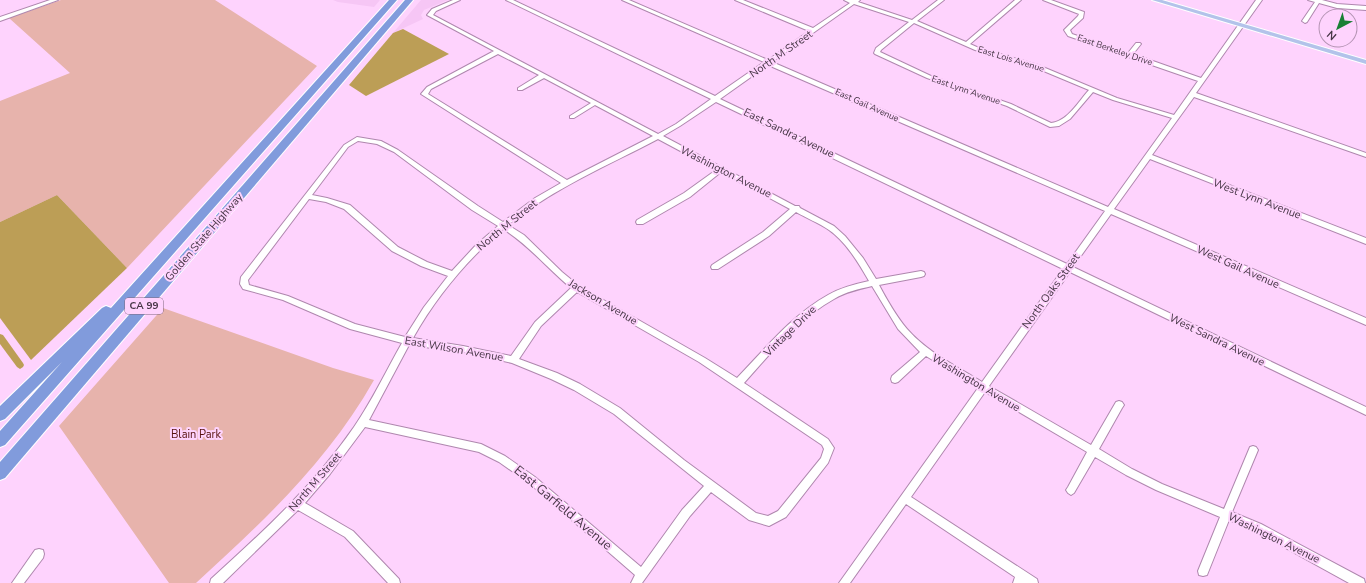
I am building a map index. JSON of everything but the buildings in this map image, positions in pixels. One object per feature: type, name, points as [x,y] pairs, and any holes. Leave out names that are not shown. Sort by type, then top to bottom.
[{"type":"highway","name":"Golden State Highway","points":[[0,441],[393,0]]},
{"type":"highway","name":"Golden State Highway","points":[[0,473],[409,0]]},
{"type":"highway","points":[[0,415],[127,291],[143,281]]},
{"type":"highway","points":[[0,484],[47,427],[53,412]]},
{"type":"main road","points":[[1155,0],[1366,62]]},
{"type":"street","points":[[0,19],[55,0]]},
{"type":"street","name":"Washington Avenue","points":[[457,0],[430,13],[432,16],[658,137],[796,208],[840,234],[858,256],[897,323],[925,352],[1093,451],[1159,487],[1257,528],[1360,583]]},
{"type":"street","name":"East Sandra Avenue","points":[[509,0],[1068,268]]},
{"type":"street","name":"East Gail Avenue","points":[[625,0],[1109,210]]},
{"type":"street","points":[[738,0],[814,30]]},
{"type":"street","name":"East Lois Avenue","points":[[846,0],[855,1],[934,28],[967,44],[1049,71],[1115,99],[1175,117]]},
{"type":"street","points":[[914,21],[941,0]]},
{"type":"street","points":[[967,44],[1018,0]]},
{"type":"street","name":"East Berkeley Drive","points":[[1046,0],[1082,13],[1081,16],[1067,30],[1068,33],[1202,80]]},
{"type":"street","name":"North Oaks Street","points":[[844,583],[1259,0]]},
{"type":"street","name":"North M Street","points":[[215,583],[267,535],[297,504],[339,455],[383,388],[407,341],[430,305],[452,275],[480,246],[504,225],[546,195],[658,137],[769,62],[855,1]]},
{"type":"street","points":[[1305,21],[1316,1],[1337,6],[1366,8]]},
{"type":"street","name":"East Lynn Avenue","points":[[914,21],[878,50],[877,53],[929,77],[1009,105],[1046,124],[1056,125],[1064,121],[1092,90]]},
{"type":"street","points":[[1128,55],[1138,44]]},
{"type":"street","points":[[499,51],[429,88],[424,94],[567,183]]},
{"type":"street","points":[[520,89],[544,75]]},
{"type":"street","points":[[1192,94],[1366,155]]},
{"type":"street","points":[[572,117],[595,103]]},
{"type":"street","name":"Jackson Avenue","points":[[308,197],[351,141],[363,139],[388,146],[475,208],[521,237],[576,288],[702,360],[819,438],[829,448],[825,460],[782,514],[769,521]]},
{"type":"street","name":"West Lynn Avenue","points":[[1148,156],[1366,242]]},
{"type":"street","points":[[640,222],[687,195],[721,169]]},
{"type":"street","points":[[308,197],[327,200],[347,207],[395,249],[424,264],[452,275]]},
{"type":"street","name":"East Wilson Avenue","points":[[308,197],[244,279],[244,284],[249,288],[284,298],[353,327],[407,341],[463,349],[513,360],[554,376],[597,398],[642,430],[667,452],[753,517],[769,521]]},
{"type":"street","points":[[715,267],[766,234],[796,208]]},
{"type":"street","name":"West Gail Avenue","points":[[1109,210],[1366,322]]},
{"type":"street","name":"West Sandra Avenue","points":[[1068,268],[1366,411]]},
{"type":"street","name":"Vintage Drive","points":[[738,383],[818,304],[846,290],[921,274]]},
{"type":"street","points":[[513,360],[538,324],[576,288]]},
{"type":"street","points":[[895,379],[925,352]]},
{"type":"street","points":[[1071,490],[1119,405]]},
{"type":"street","name":"East Garfield Avenue","points":[[362,422],[481,448],[502,459],[532,480],[642,574]]},
{"type":"street","points":[[1203,571],[1228,515],[1253,450]]},
{"type":"street","points":[[636,583],[686,514],[711,485]]},
{"type":"street","points":[[904,498],[1020,579],[1033,583]]},
{"type":"street","points":[[297,504],[349,534],[395,583]]},
{"type":"street","points":[[17,583],[38,554]]},
{"type":"shaded area","points":[[333,0],[380,0],[374,7]]},
{"type":"shaded area","points":[[421,0],[448,0],[424,10],[421,15],[423,19],[393,33]]},
{"type":"shaded area","points":[[403,29],[449,54],[366,96],[349,85],[393,33]]},
{"type":"shaded area","points":[[57,195],[127,268],[31,360],[0,318],[0,222]]},
{"type":"green space","points":[[61,0],[215,0],[317,66],[127,268],[57,195],[0,222],[0,101],[70,73],[9,18]]},
{"type":"green space","name":"Blain Park","points":[[163,308],[333,368],[374,380],[337,437],[316,463],[246,537],[196,583],[169,583],[59,426]]},
{"type":"waterway","points":[[0,337],[20,365]]}]
